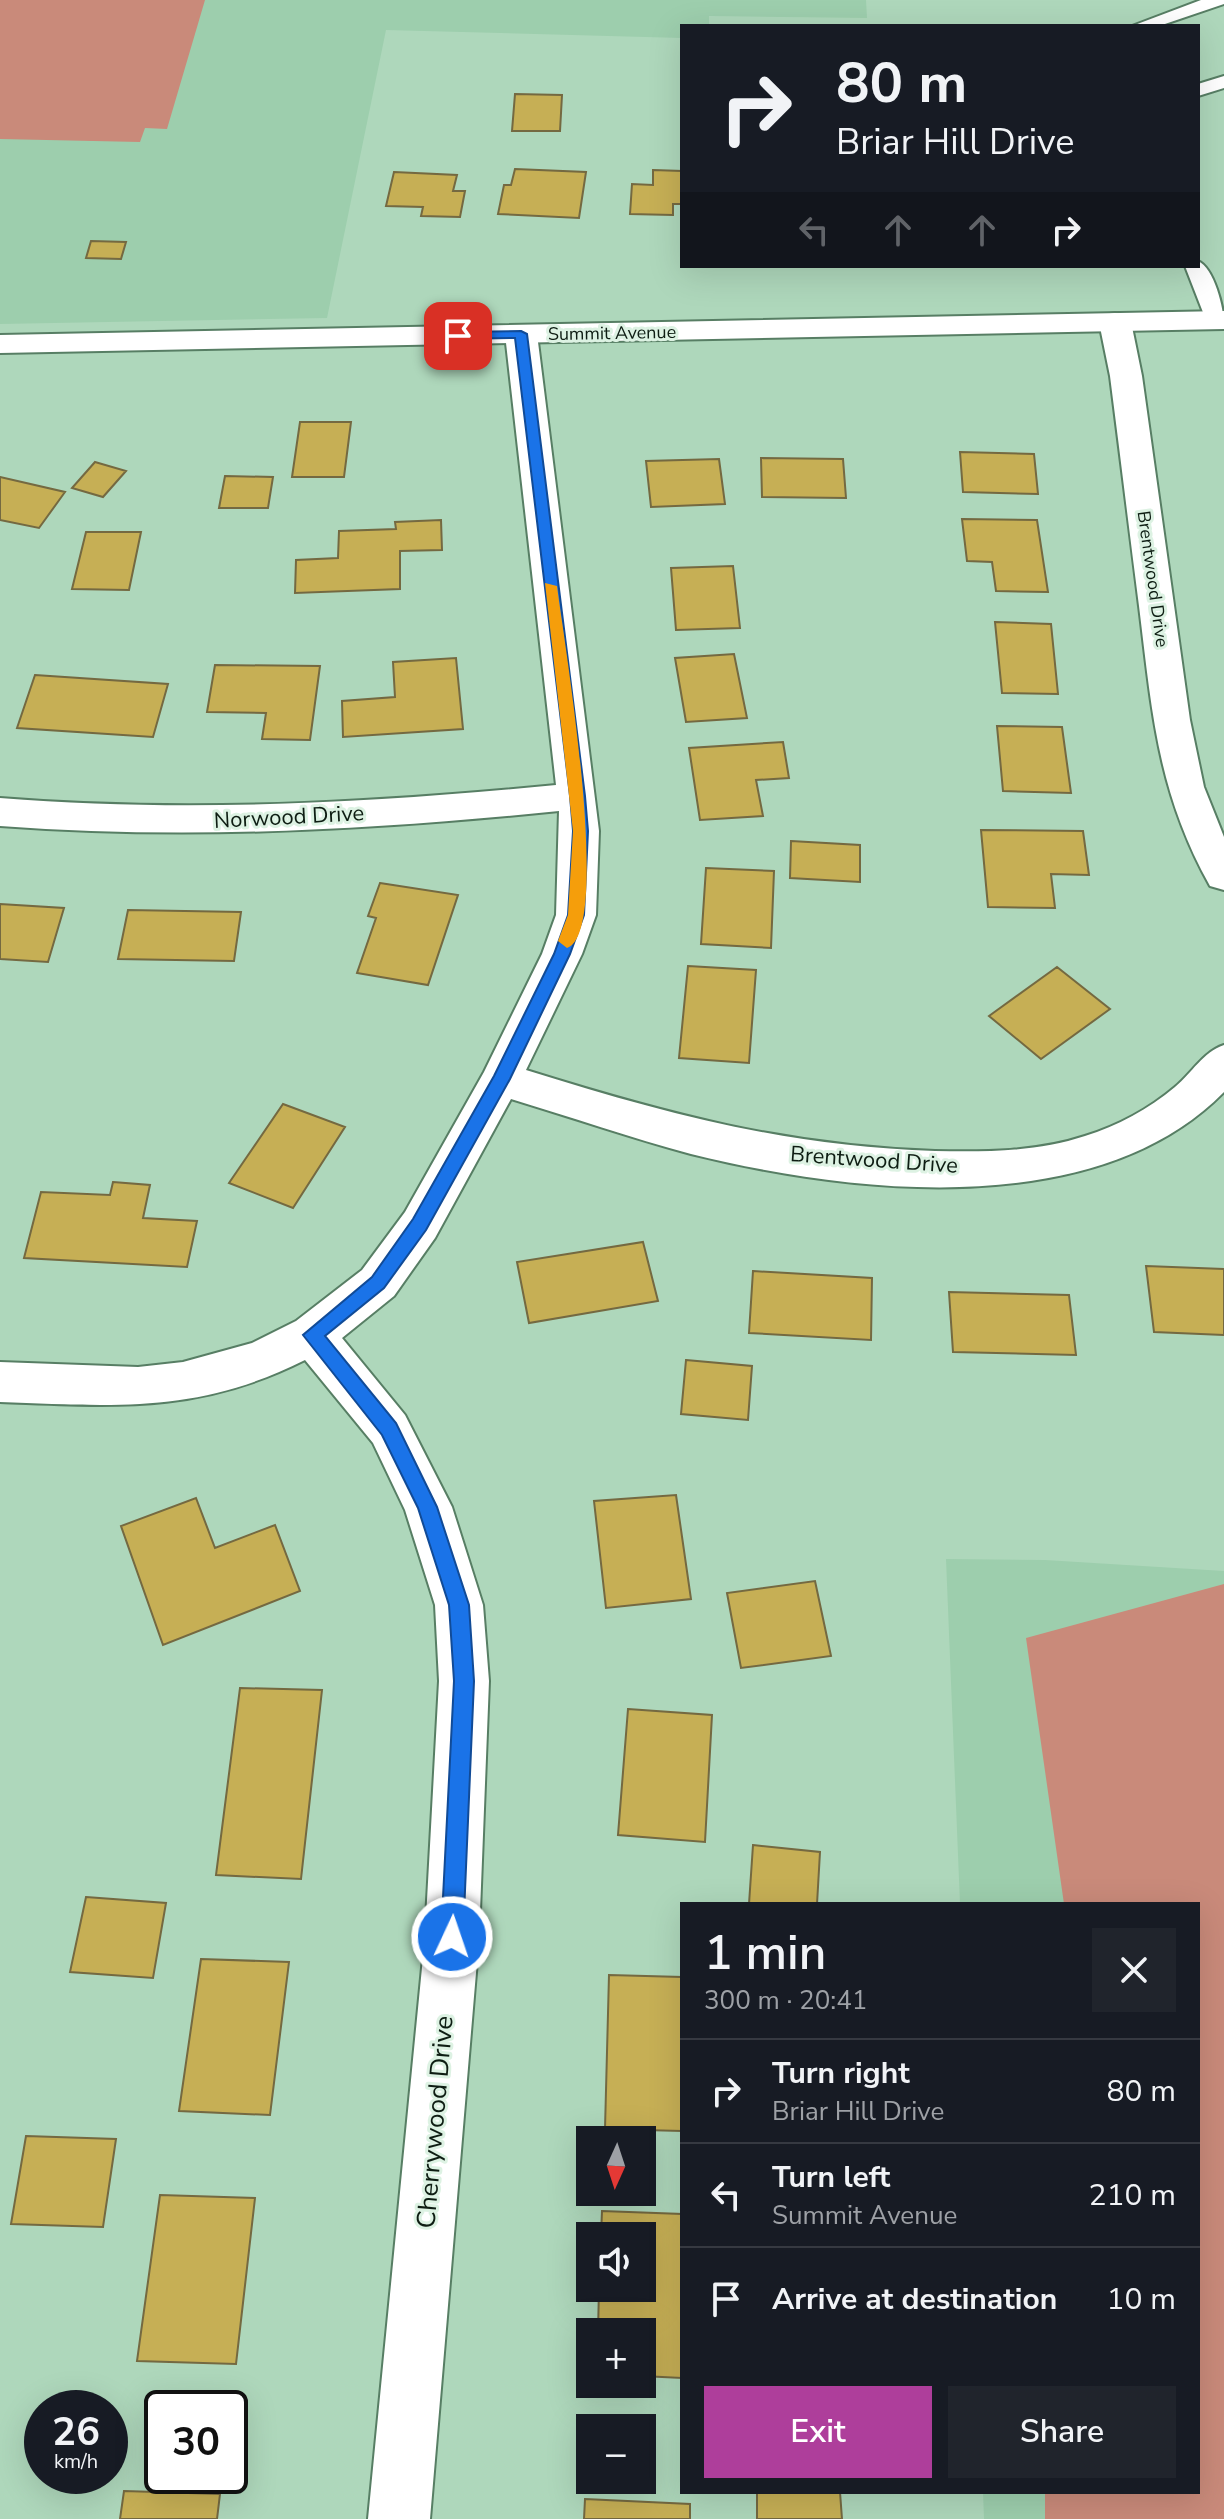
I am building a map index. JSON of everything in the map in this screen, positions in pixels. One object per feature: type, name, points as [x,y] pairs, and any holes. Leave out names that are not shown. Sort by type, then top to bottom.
[{"type":"street","name":"Summit Avenue","points":[[0,344],[1221,320]]},
{"type":"street","name":"Brentwood Drive","points":[[1115,322],[1126,376],[1172,720],[1185,787],[1194,815],[1224,876]]},
{"type":"street","points":[[0,1382],[138,1387],[183,1382],[262,1360],[312,1335],[378,1283],[420,1225],[501,1079],[562,954],[576,915],[580,831],[521,334]]},
{"type":"street","name":"Norwood Drive","points":[[0,812],[151,822],[223,822],[462,808],[578,796]]},
{"type":"street","name":"Brentwood Drive","points":[[501,1079],[694,1137],[802,1156],[978,1167],[1033,1165],[1083,1154],[1134,1133],[1181,1107],[1221,1072]]},
{"type":"street","name":"Cherrywood Drive","points":[[312,1335],[389,1429],[428,1507],[459,1605],[464,1681],[452,1937],[399,2519]]},
{"type":"lane","points":[[1147,24],[1219,0]]},
{"type":"lane","points":[[1200,89],[1224,82]]},
{"type":"lane","points":[[1196,268],[1221,320]]},
{"type":"shaded area","points":[[0,0],[866,0],[867,18],[709,16],[709,24],[680,24],[680,38],[386,30],[327,318],[0,324]]},
{"type":"shaded area","points":[[0,0],[205,0],[167,129],[145,128],[140,142],[0,139]]},
{"type":"shaded area","points":[[946,1559],[1045,1560],[1224,1571],[1224,2519],[984,2519],[983,2494],[1200,2494],[1200,1902],[960,1902]]},
{"type":"shaded area","points":[[1224,1584],[1224,2519],[1045,2519],[1045,2494],[1200,2494],[1200,1902],[1064,1902],[1026,1638]]},
{"type":"building","points":[[515,94],[562,95],[560,131],[512,131]]},
{"type":"building","points":[[515,169],[586,172],[579,218],[498,214],[504,185],[511,185]]},
{"type":"building","points":[[653,170],[680,171],[680,204],[673,204],[673,215],[630,214],[632,184],[653,185]]},
{"type":"building","points":[[394,172],[457,175],[453,191],[465,191],[460,217],[421,216],[423,207],[386,206]]},
{"type":"building","points":[[91,241],[126,242],[121,259],[86,258]]},
{"type":"building","points":[[300,422],[351,422],[344,477],[292,477]]},
{"type":"building","points":[[960,452],[1034,454],[1038,494],[963,492]]},
{"type":"building","points":[[761,458],[843,459],[846,498],[762,497]]},
{"type":"building","points":[[719,459],[725,504],[651,507],[646,461]]},
{"type":"building","points":[[95,462],[126,471],[103,497],[72,488]]},
{"type":"building","points":[[225,476],[273,477],[268,508],[219,508]]},
{"type":"building","points":[[0,477],[65,492],[39,528],[0,520]]},
{"type":"building","points":[[962,519],[1037,520],[1048,592],[996,591],[992,562],[967,561]]},
{"type":"building","points":[[441,520],[442,550],[400,551],[400,589],[295,593],[296,560],[338,558],[339,531],[396,529],[395,522]]},
{"type":"building","points":[[86,532],[141,532],[129,590],[72,589]]},
{"type":"building","points":[[733,566],[740,628],[676,630],[671,568]]},
{"type":"building","points":[[995,622],[1051,624],[1058,694],[1002,693]]},
{"type":"building","points":[[734,654],[747,718],[686,722],[675,658]]},
{"type":"building","points":[[456,658],[463,729],[343,737],[342,701],[395,697],[393,662]]},
{"type":"building","points":[[215,665],[320,666],[310,740],[262,739],[266,713],[207,712]]},
{"type":"building","points":[[35,675],[168,684],[153,737],[17,728]]},
{"type":"building","points":[[997,726],[1062,727],[1071,793],[1003,791]]},
{"type":"building","points":[[783,742],[789,778],[756,780],[763,816],[700,820],[689,748]]},
{"type":"building","points":[[981,830],[1083,831],[1089,875],[1051,874],[1055,908],[988,907]]},
{"type":"building","points":[[791,841],[860,845],[860,882],[790,878]]},
{"type":"building","points":[[706,868],[774,871],[771,948],[701,944]]},
{"type":"building","points":[[380,883],[458,895],[428,985],[357,973],[376,918],[368,916]]},
{"type":"building","points":[[0,904],[64,908],[48,962],[0,959]]},
{"type":"building","points":[[128,910],[241,912],[234,961],[118,959]]},
{"type":"building","points":[[688,966],[756,970],[749,1063],[679,1058]]},
{"type":"building","points":[[1057,967],[1110,1009],[1041,1059],[989,1016]]},
{"type":"building","points":[[283,1104],[345,1127],[293,1208],[229,1183]]},
{"type":"building","points":[[113,1182],[150,1185],[143,1218],[197,1221],[187,1267],[24,1258],[41,1192],[110,1195]]},
{"type":"building","points":[[643,1242],[658,1301],[529,1323],[517,1262]]},
{"type":"building","points":[[1146,1266],[1224,1269],[1224,1335],[1154,1332]]},
{"type":"building","points":[[753,1271],[872,1278],[871,1340],[749,1333]]},
{"type":"building","points":[[949,1292],[1069,1295],[1076,1355],[953,1352]]},
{"type":"building","points":[[686,1360],[752,1366],[748,1420],[681,1414]]},
{"type":"building","points":[[676,1495],[691,1599],[606,1608],[594,1501]]},
{"type":"building","points":[[196,1498],[215,1548],[275,1525],[300,1591],[163,1645],[121,1526]]},
{"type":"building","points":[[815,1581],[831,1656],[741,1668],[727,1593]]},
{"type":"building","points":[[240,1688],[322,1690],[301,1879],[216,1875]]},
{"type":"building","points":[[628,1709],[712,1715],[705,1842],[618,1835]]},
{"type":"building","points":[[753,1845],[820,1852],[817,1902],[749,1902]]},
{"type":"building","points":[[86,1897],[166,1903],[153,1978],[70,1972]]},
{"type":"building","points":[[201,1959],[289,1962],[270,2115],[179,2111]]},
{"type":"building","points":[[609,1975],[680,1977],[680,2131],[656,2130],[656,2126],[605,2126]]},
{"type":"building","points":[[26,2136],[116,2139],[103,2227],[11,2224]]},
{"type":"building","points":[[160,2195],[255,2198],[236,2364],[137,2361]]},
{"type":"building","points":[[602,2211],[680,2214],[680,2378],[656,2377],[656,2318],[598,2318],[599,2302],[656,2302],[656,2222],[602,2222]]},
{"type":"building","points":[[128,2491],[220,2494],[217,2519],[120,2519],[124,2494],[128,2494]]},
{"type":"building","points":[[757,2494],[840,2494],[842,2519],[757,2519]]},
{"type":"building","points":[[585,2499],[690,2504],[690,2519],[584,2519]]},
{"type":"slow traffic","points":[[550,586],[580,831],[576,915],[567,941]]},
{"type":"route","points":[[452,1937],[464,1681],[459,1605],[428,1507],[389,1429],[312,1335],[378,1283],[420,1225],[501,1079],[562,954],[576,915],[580,831],[578,796],[521,334],[458,336]]}]
